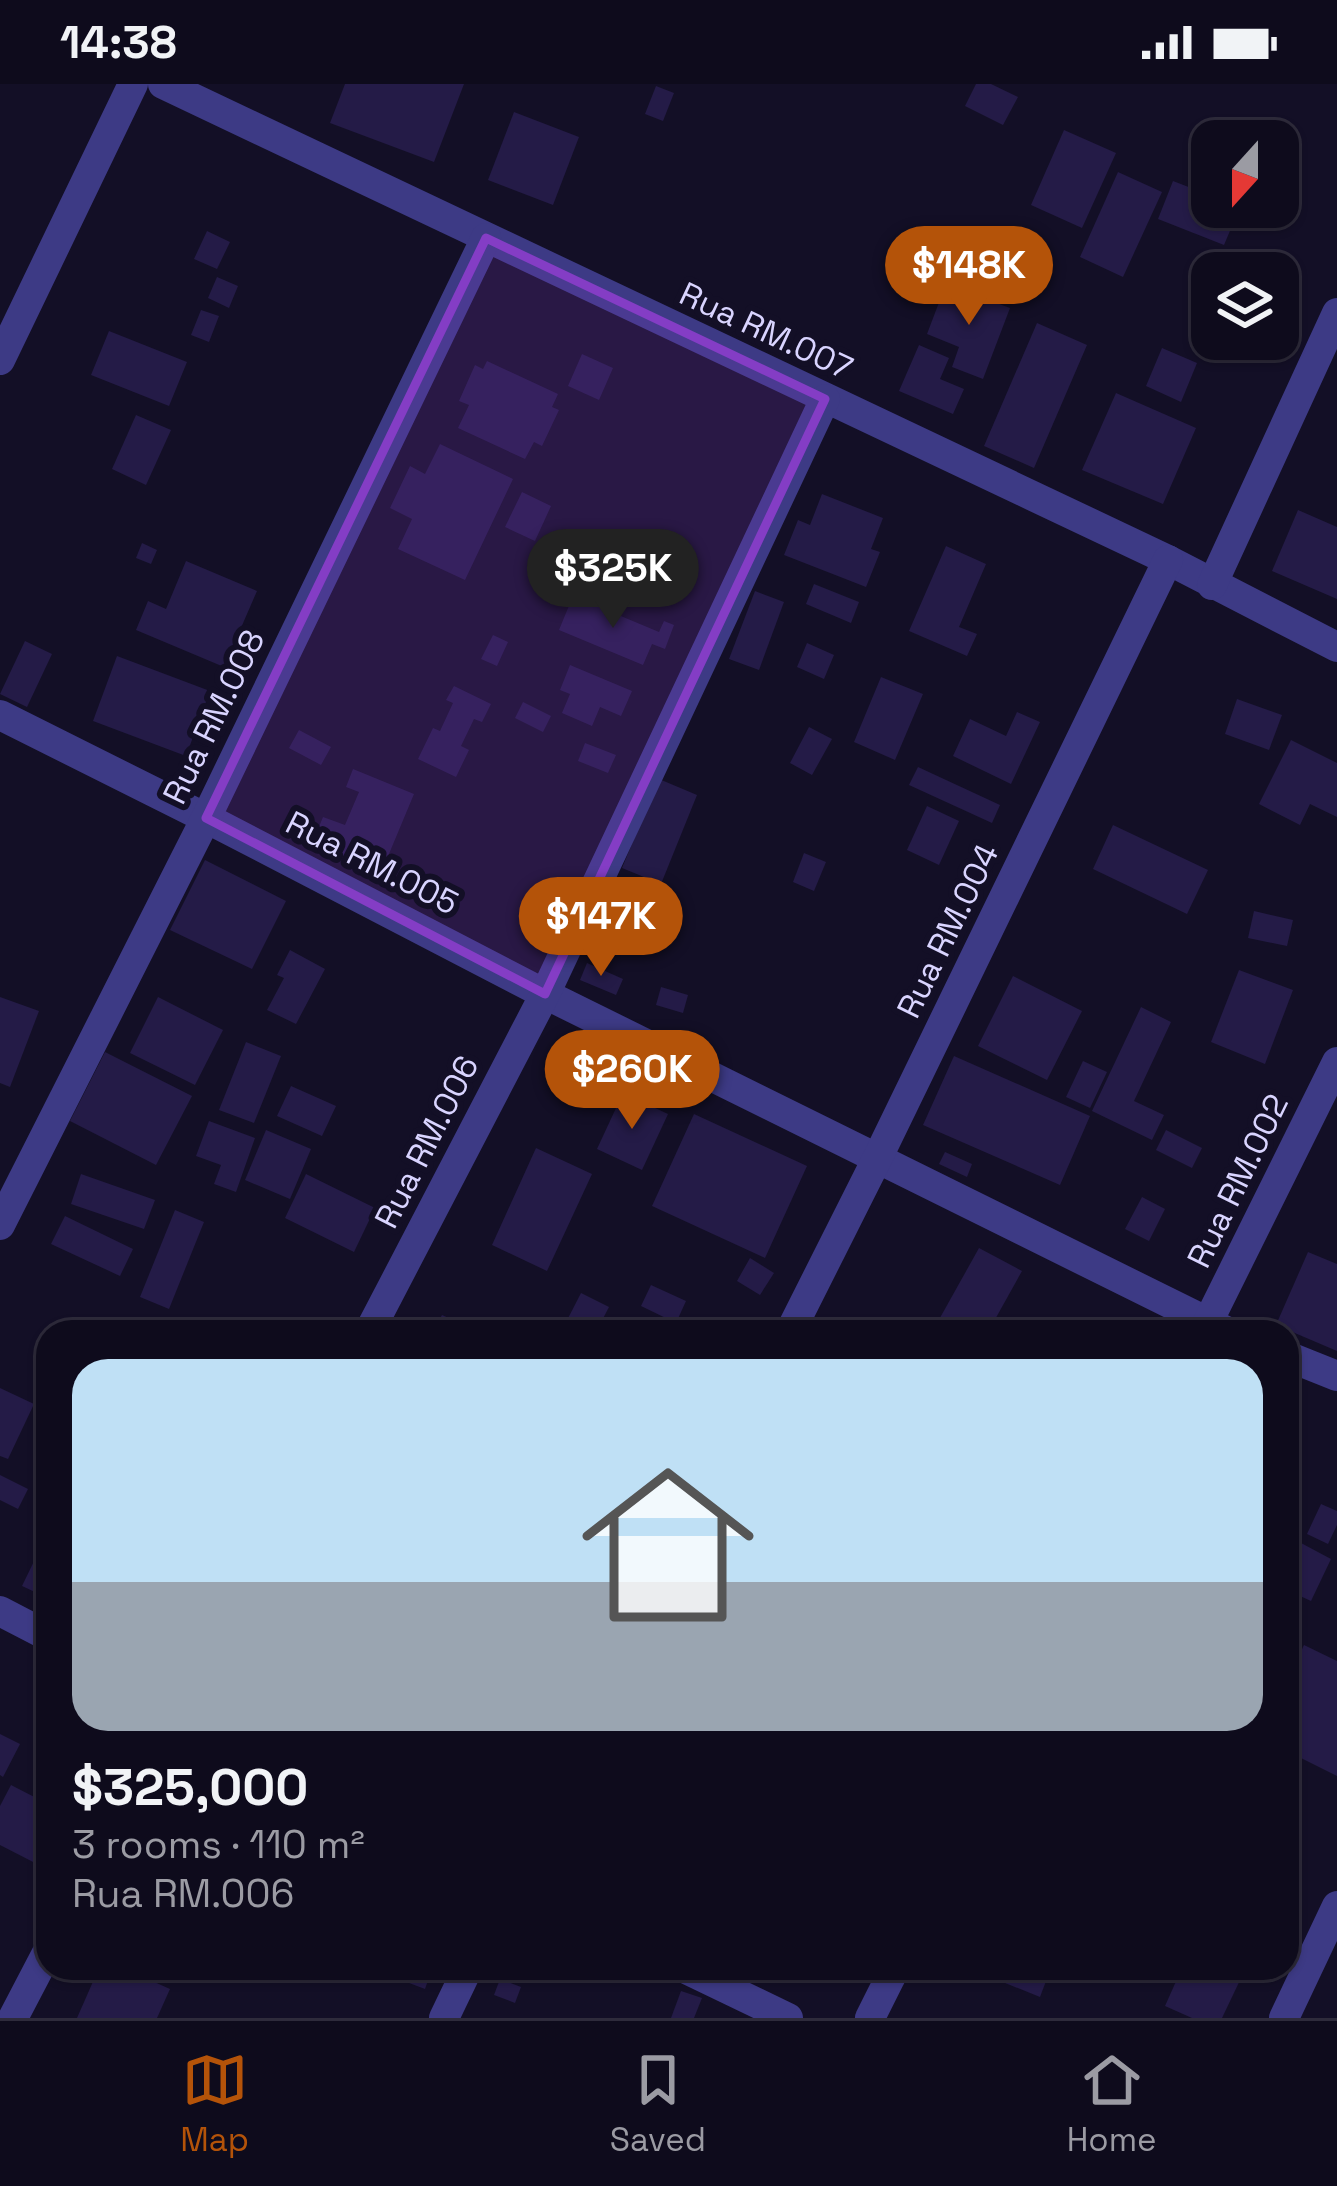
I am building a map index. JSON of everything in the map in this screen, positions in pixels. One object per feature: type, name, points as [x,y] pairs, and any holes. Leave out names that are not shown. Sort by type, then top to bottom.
[{"type":"street","points":[[0,360],[133,84]]},
{"type":"street","name":"Rua RM.007","points":[[163,84],[1168,560],[1337,647]]},
{"type":"street","name":"Rua RM.008","points":[[0,1225],[206,818],[486,238]]},
{"type":"street","points":[[1212,585],[1337,313]]},
{"type":"street","name":"Rua RM.006","points":[[375,1320],[545,994],[824,399]]},
{"type":"street","name":"Rua RM.004","points":[[796,1320],[1168,560]]},
{"type":"street","name":"Rua RM.005","points":[[0,715],[1195,1320]]},
{"type":"street","name":"Rua RM.002","points":[[1217,1320],[1337,1062]]},
{"type":"street","points":[[1299,1361],[1337,1376]]},
{"type":"street","points":[[0,1611],[36,1630]]},
{"type":"street","points":[[1284,2018],[1337,1906]]},
{"type":"street","points":[[14,2018],[36,1975]]},
{"type":"street","points":[[444,2018],[463,1980]]},
{"type":"street","points":[[709,1980],[788,2018]]},
{"type":"street","points":[[870,2018],[889,1980]]},
{"type":"highlighted area","points":[[486,238],[825,399],[545,994],[206,818]]},
{"type":"building","points":[[345,84],[464,84],[434,162],[330,123]]},
{"type":"building","points":[[976,84],[991,84],[1018,97],[1003,125],[965,106]]},
{"type":"building","points":[[656,86],[674,93],[663,121],[645,114]]},
{"type":"building","points":[[514,112],[579,137],[553,205],[488,180]]},
{"type":"building","points":[[1064,130],[1116,153],[1082,228],[1031,205]]},
{"type":"building","points":[[1118,172],[1162,192],[1123,277],[1080,257]]},
{"type":"building","points":[[1173,181],[1191,188],[1191,228],[1231,228],[1224,245],[1158,219]]},
{"type":"building","points":[[207,231],[230,242],[217,269],[194,259]]},
{"type":"building","points":[[217,277],[238,286],[229,308],[208,298]]},
{"type":"building","points":[[946,284],[1010,308],[983,379],[952,367],[959,347],[927,334]]},
{"type":"building","points":[[201,310],[219,316],[209,342],[191,335]]},
{"type":"building","points":[[1037,323],[1087,345],[1034,468],[984,446]]},
{"type":"building","points":[[109,331],[187,362],[169,406],[91,375]]},
{"type":"building","points":[[919,345],[949,358],[940,379],[964,389],[953,414],[899,391]]},
{"type":"building","points":[[1162,348],[1197,363],[1181,402],[1146,386]]},
{"type":"building","points":[[582,354],[613,368],[599,400],[568,386]]},
{"type":"building","points":[[487,361],[558,394],[552,407],[559,410],[542,446],[534,442],[525,459],[458,428],[469,405],[459,401],[475,365],[483,369]]},
{"type":"building","points":[[1116,393],[1196,428],[1163,504],[1082,470]]},
{"type":"building","points":[[136,415],[171,430],[146,485],[112,469]]},
{"type":"building","points":[[440,444],[513,479],[465,580],[398,549],[412,519],[390,508],[410,466],[425,474]]},
{"type":"building","points":[[522,492],[551,506],[535,541],[505,527]]},
{"type":"building","points":[[822,494],[883,518],[871,549],[880,552],[866,587],[784,555],[798,520],[810,525]]},
{"type":"building","points":[[1298,510],[1337,527],[1337,599],[1272,571]]},
{"type":"building","points":[[142,543],[157,550],[151,564],[136,558]]},
{"type":"building","points":[[946,546],[986,564],[959,627],[977,634],[967,656],[909,631]]},
{"type":"building","points":[[186,561],[257,591],[224,667],[136,630],[148,601],[166,609]]},
{"type":"building","points":[[814,584],[859,602],[851,623],[806,604]]},
{"type":"building","points":[[755,591],[784,602],[759,670],[729,659]]},
{"type":"building","points":[[573,596],[659,632],[664,621],[674,625],[665,649],[652,644],[643,665],[559,630]]},
{"type":"building","points":[[493,635],[508,642],[497,666],[481,659]]},
{"type":"building","points":[[25,641],[52,654],[27,707],[0,694]]},
{"type":"building","points":[[807,643],[834,655],[824,679],[797,667]]},
{"type":"building","points":[[117,656],[210,691],[186,756],[93,721]]},
{"type":"building","points":[[570,665],[632,691],[621,716],[600,707],[592,726],[562,713],[570,694],[560,690]]},
{"type":"building","points":[[881,677],[923,694],[895,760],[854,742]]},
{"type":"building","points":[[454,686],[491,704],[482,722],[474,719],[461,746],[469,750],[456,777],[418,759],[433,728],[440,731],[453,703],[446,700]]},
{"type":"building","points":[[1237,699],[1282,715],[1269,750],[1225,734]]},
{"type":"building","points":[[523,702],[551,716],[543,732],[515,718]]},
{"type":"building","points":[[1017,712],[1040,722],[1011,784],[953,756],[970,719],[1006,736]]},
{"type":"building","points":[[809,727],[832,739],[812,775],[790,763]]},
{"type":"building","points":[[299,730],[331,747],[321,765],[289,748]]},
{"type":"building","points":[[1291,740],[1337,763],[1337,817],[1310,804],[1300,825],[1259,804]]},
{"type":"building","points":[[585,743],[616,755],[608,773],[578,761]]},
{"type":"building","points":[[918,767],[1000,805],[992,823],[909,785]]},
{"type":"building","points":[[353,769],[414,794],[381,873],[312,844],[323,817],[345,825],[359,792],[346,787]]},
{"type":"building","points":[[659,779],[697,795],[661,884],[622,868]]},
{"type":"building","points":[[927,806],[959,821],[939,865],[907,850]]},
{"type":"building","points":[[1113,825],[1208,870],[1187,914],[1093,869]]},
{"type":"building","points":[[804,853],[826,862],[814,891],[793,882]]},
{"type":"building","points":[[205,860],[286,901],[252,969],[170,930]]},
{"type":"building","points":[[604,910],[632,921],[625,938],[598,928]]},
{"type":"building","points":[[1254,911],[1293,920],[1287,946],[1248,938]]},
{"type":"building","points":[[290,950],[325,969],[296,1024],[267,1010],[284,978],[277,975]]},
{"type":"building","points":[[587,963],[623,979],[616,995],[580,980]]},
{"type":"building","points":[[1239,970],[1293,990],[1265,1064],[1211,1042]]},
{"type":"building","points":[[1013,976],[1082,1011],[1047,1080],[978,1046]]},
{"type":"building","points":[[661,987],[688,995],[683,1013],[656,1005]]},
{"type":"building","points":[[0,997],[39,1011],[10,1087],[0,1083]]},
{"type":"building","points":[[158,997],[223,1030],[195,1085],[130,1053]]},
{"type":"building","points":[[1141,1007],[1171,1022],[1134,1101],[1164,1115],[1152,1140],[1092,1111]]},
{"type":"building","points":[[246,1042],[281,1056],[254,1123],[219,1110]]},
{"type":"building","points":[[105,1052],[192,1096],[156,1165],[70,1121]]},
{"type":"building","points":[[954,1056],[1090,1116],[1060,1185],[923,1125]]},
{"type":"building","points":[[1083,1061],[1107,1072],[1090,1108],[1066,1097]]},
{"type":"building","points":[[291,1086],[336,1106],[322,1136],[277,1116]]},
{"type":"building","points":[[623,1093],[668,1114],[642,1170],[597,1149]]},
{"type":"building","points":[[694,1114],[807,1166],[765,1258],[652,1206]]},
{"type":"building","points":[[209,1121],[255,1138],[236,1192],[214,1184],[221,1165],[196,1156]]},
{"type":"building","points":[[266,1130],[311,1149],[290,1199],[245,1180]]},
{"type":"building","points":[[1166,1130],[1202,1148],[1192,1168],[1156,1150]]},
{"type":"building","points":[[536,1148],[592,1174],[547,1271],[492,1245]]},
{"type":"building","points":[[945,1152],[972,1164],[967,1177],[939,1164]]},
{"type":"building","points":[[81,1174],[155,1200],[144,1229],[71,1204]]},
{"type":"building","points":[[306,1174],[375,1208],[354,1252],[285,1218]]},
{"type":"building","points":[[1142,1197],[1165,1209],[1149,1241],[1125,1229]]},
{"type":"building","points":[[175,1210],[204,1222],[169,1309],[140,1297]]},
{"type":"building","points":[[65,1216],[133,1249],[120,1276],[51,1244]]},
{"type":"building","points":[[979,1248],[1022,1271],[995,1320],[939,1320]]},
{"type":"building","points":[[1308,1252],[1337,1264],[1337,1351],[1299,1335],[1299,1320],[1278,1320]]},
{"type":"building","points":[[750,1258],[774,1273],[760,1295],[737,1281]]},
{"type":"building","points":[[651,1285],[686,1301],[677,1320],[641,1306]]},
{"type":"building","points":[[581,1293],[609,1307],[602,1320],[567,1320]]},
{"type":"building","points":[[0,1388],[34,1404],[8,1459],[0,1456]]},
{"type":"building","points":[[0,1475],[28,1489],[18,1509],[0,1500]]},
{"type":"building","points":[[1321,1504],[1337,1511],[1337,1525],[1328,1544],[1307,1534]]},
{"type":"building","points":[[1301,1543],[1331,1559],[1311,1601],[1299,1596]]},
{"type":"building","points":[[36,1557],[36,1592],[22,1586]]},
{"type":"building","points":[[1304,1645],[1337,1661],[1337,1776],[1299,1757],[1299,1655]]},
{"type":"building","points":[[0,1734],[20,1744],[3,1777],[0,1775]]},
{"type":"building","points":[[11,1785],[36,1798],[36,1863],[0,1845],[0,1806]]},
{"type":"building","points":[[94,1980],[150,1980],[170,1989],[157,2018],[77,2018]]},
{"type":"building","points":[[401,1980],[428,1980],[425,1989]]},
{"type":"building","points":[[500,1980],[521,1987],[515,2003],[494,1995]]},
{"type":"building","points":[[998,1980],[1046,1980],[1040,1997]]},
{"type":"building","points":[[1177,1980],[1240,1980],[1222,2018],[1192,2018],[1165,2006]]},
{"type":"building","points":[[681,1991],[702,1998],[694,2018],[671,2018]]}]
